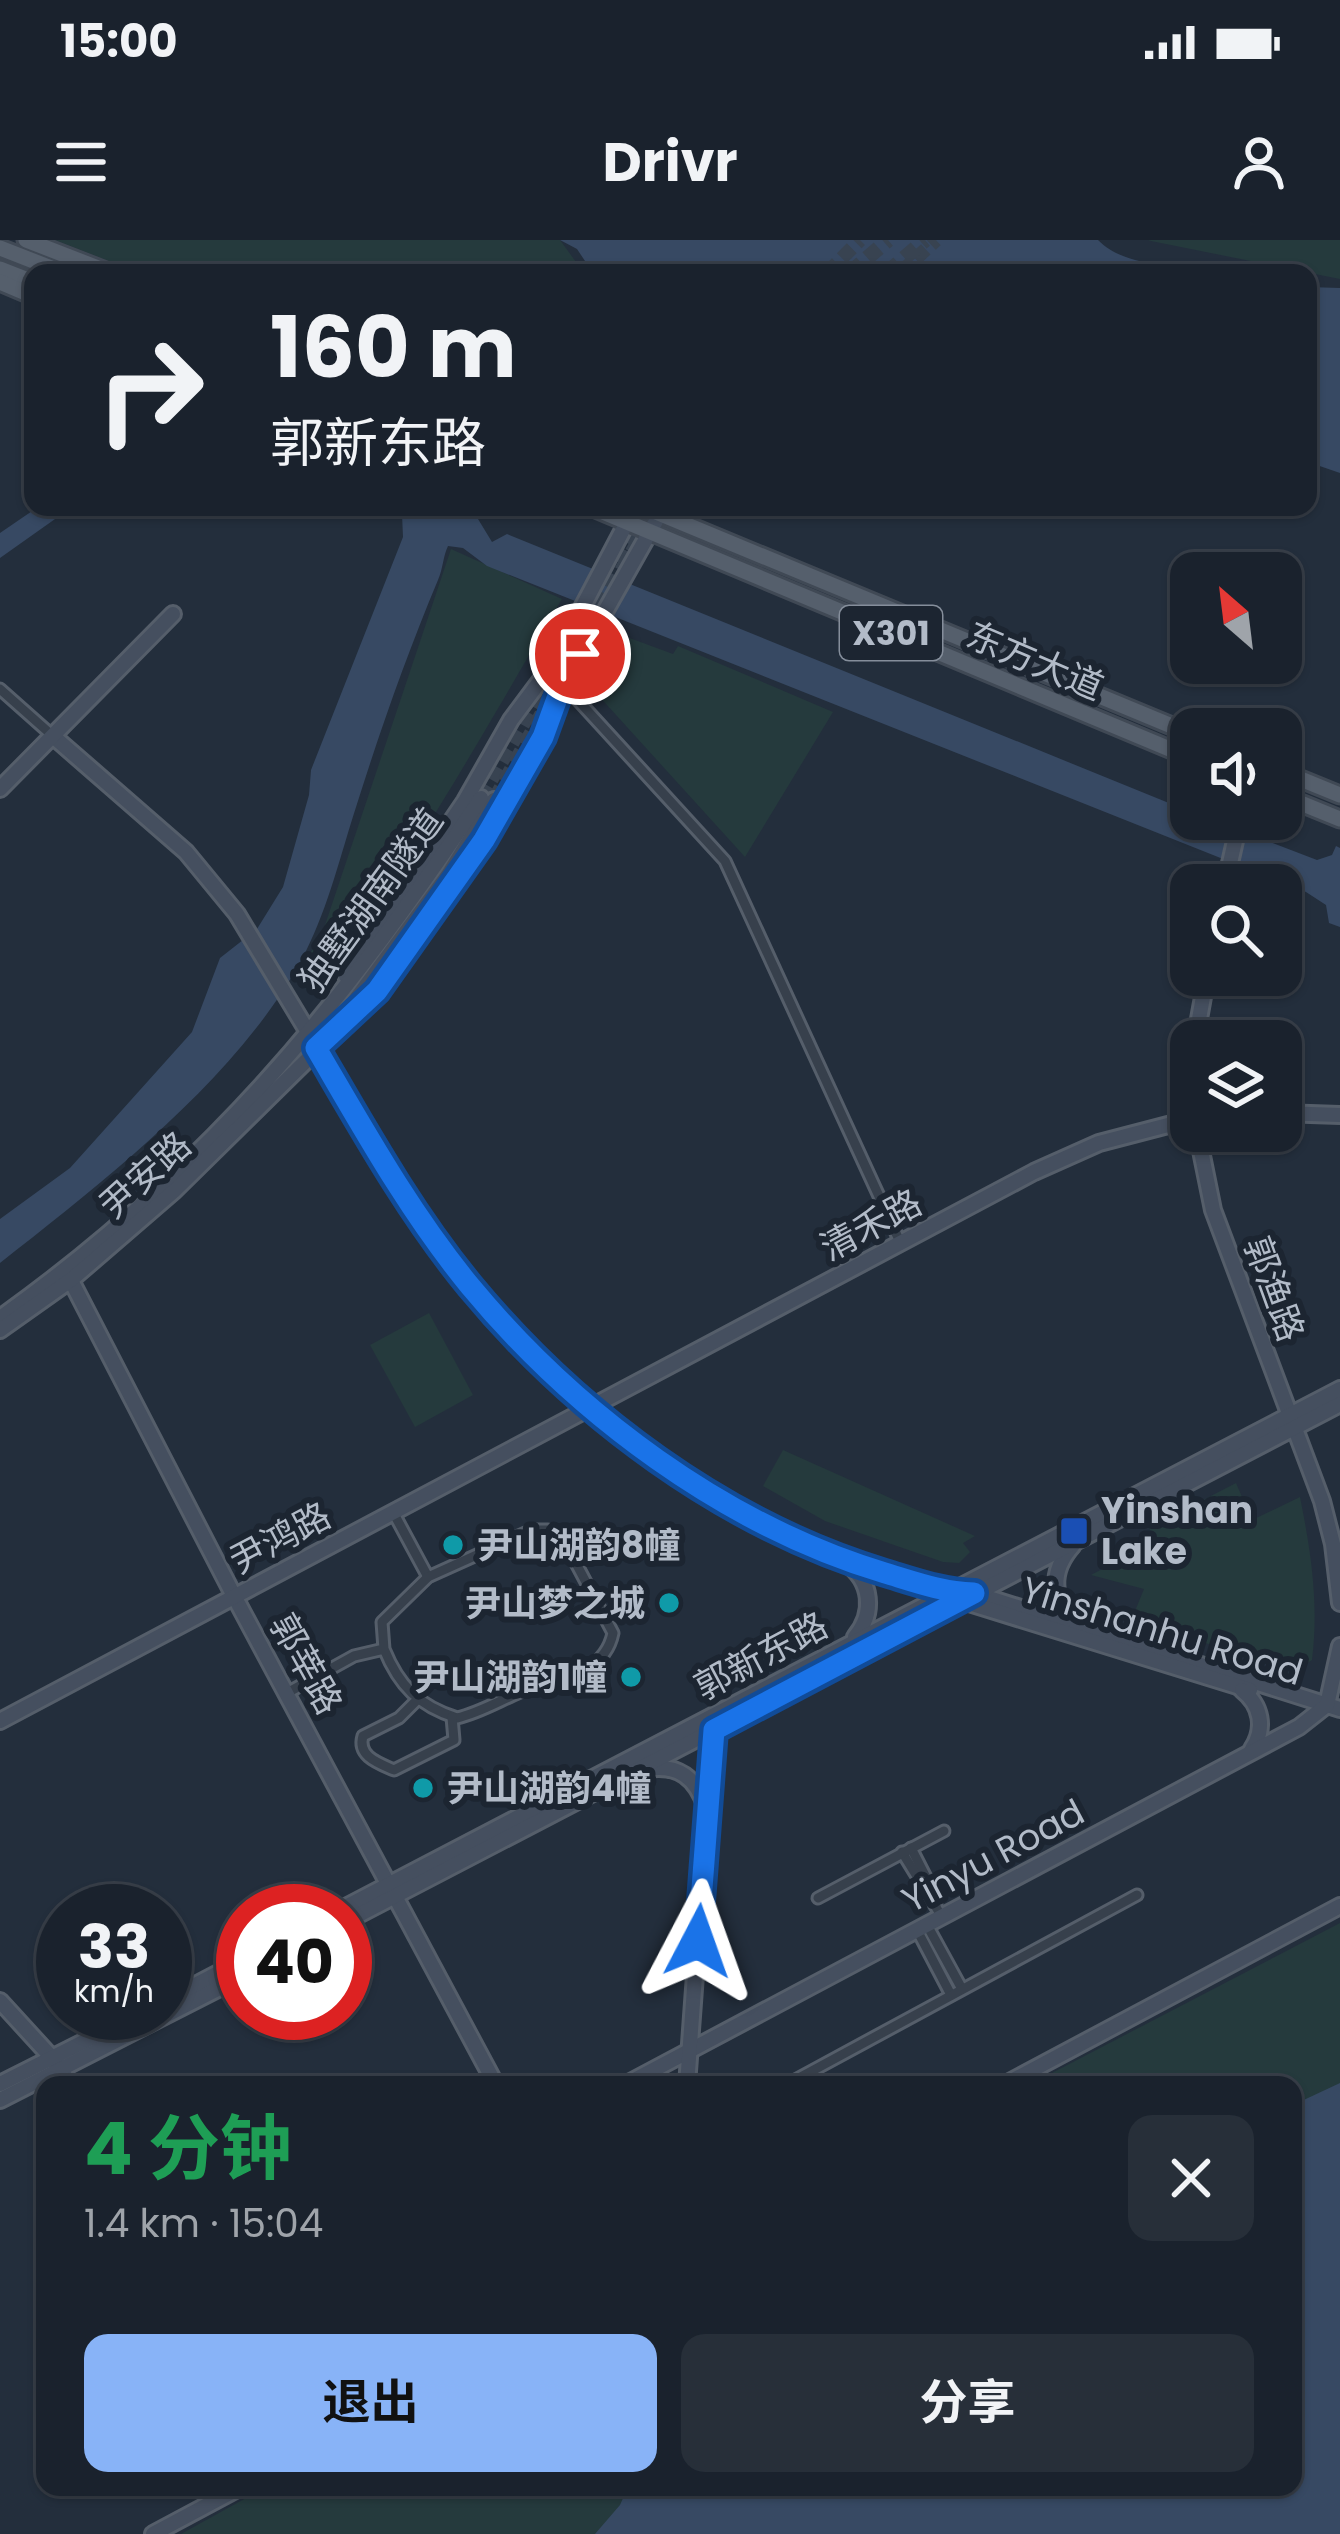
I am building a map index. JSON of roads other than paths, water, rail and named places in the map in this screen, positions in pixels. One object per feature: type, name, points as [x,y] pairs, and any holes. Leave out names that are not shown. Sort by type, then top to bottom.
[{"type":"main road","points":[[26,240],[88,264]]},
{"type":"main road","points":[[0,248],[41,264]]},
{"type":"main road","name":"东方大道","points":[[610,516],[1170,749]]},
{"type":"main road","points":[[313,1042],[370,938],[552,664],[633,516]]},
{"type":"main road","points":[[313,1042],[377,991],[451,890],[543,737],[564,685],[659,516]]},
{"type":"main road","name":"东方大道","points":[[665,516],[1170,725]]},
{"type":"main road","points":[[0,789],[173,614]]},
{"type":"main road","points":[[53,737],[186,852],[247,931],[429,1233],[514,1334],[589,1407],[722,1501],[842,1560],[960,1595]]},
{"type":"main road","points":[[1302,780],[1340,795]]},
{"type":"main road","name":"独墅湖南隧道","points":[[313,1042],[426,906],[488,799]]},
{"type":"main road","points":[[1302,804],[1340,819]]},
{"type":"main road","name":"尹安路","points":[[0,1330],[234,1134],[313,1042]]},
{"type":"main road","points":[[1302,1114],[1340,1115]]},
{"type":"main road","name":"清禾路","points":[[589,1407],[1034,1172],[1099,1144],[1170,1125]]},
{"type":"main road","name":"郭渔路","points":[[1202,1152],[1214,1210],[1322,1501],[1340,1603]]},
{"type":"main road","name":"尹安路","points":[[0,1318],[69,1275]]},
{"type":"main road","name":"郭莘路","points":[[69,1275],[234,1596],[491,2076]]},
{"type":"main road","name":"郭新东路","points":[[372,1898],[633,1772],[850,1643],[1079,1539],[1291,1422],[1340,1389]]},
{"type":"main road","name":"郭新东路","points":[[372,1904],[1291,1422],[1340,1404]]},
{"type":"main road","name":"尹鸿路","points":[[0,1721],[589,1407]]},
{"type":"main road","points":[[1079,1539],[1061,1561],[1055,1583],[1062,1606],[1082,1627]]},
{"type":"main road","points":[[842,1560],[863,1580],[868,1602],[866,1622],[850,1643]]},
{"type":"main road","name":"Yinshanhu Road","points":[[960,1595],[1082,1627],[1332,1711]]},
{"type":"main road","name":"Yinshanhu Road","points":[[960,1595],[1238,1686],[1332,1711]]},
{"type":"main road","points":[[1332,1711],[1340,1646]]},
{"type":"main road","points":[[1238,1686],[1251,1697],[1260,1717],[1259,1739],[1249,1754]]},
{"type":"main road","name":"Yinyu Road","points":[[642,2076],[922,1928],[939,1911],[1332,1711]]},
{"type":"main road","points":[[688,2076],[711,1724]]},
{"type":"main road","points":[[633,1772],[664,1767],[683,1773],[700,1790],[708,1812]]},
{"type":"main road","points":[[1021,2076],[1340,1906]]},
{"type":"main road","points":[[0,2084],[57,2070],[216,1990]]},
{"type":"main road","points":[[0,2001],[57,2070]]},
{"type":"main road","points":[[0,2015],[57,2070]]},
{"type":"main road","points":[[57,2070],[102,2040]]},
{"type":"main road","points":[[0,2100],[36,2081]]},
{"type":"main road","points":[[153,2534],[224,2496]]},
{"type":"street","points":[[564,685],[725,861],[902,1244]]},
{"type":"street","points":[[0,689],[53,737]]},
{"type":"street","points":[[393,1512],[428,1577]]},
{"type":"street","points":[[532,1530],[548,1530],[562,1537],[613,1633],[598,1661],[563,1682],[546,1682],[474,1714],[452,1718],[416,1701],[394,1676],[383,1649],[382,1622],[393,1606],[428,1577],[532,1530]]},
{"type":"street","points":[[287,1693],[340,1662],[383,1649]]},
{"type":"street","points":[[416,1701],[399,1718],[362,1736],[364,1753],[394,1770],[454,1740],[452,1718]]},
{"type":"street","points":[[818,1898],[944,1831]]},
{"type":"street","points":[[906,1850],[934,1893],[939,1911]]},
{"type":"street","points":[[802,2076],[1137,1895]]},
{"type":"street","points":[[922,1928],[962,1989]]},
{"type":"street","points":[[922,1928],[951,1995]]},
{"type":"water","points":[[560,240],[1098,240],[1122,256],[1160,264],[587,264],[577,249]]},
{"type":"water","points":[[1317,287],[1340,288],[1340,473],[1317,465]]},
{"type":"water","points":[[25,516],[59,516],[0,558],[0,533]]},
{"type":"water","points":[[402,516],[478,516],[492,542],[507,534],[1170,803],[1170,838],[487,566],[463,548],[448,546],[321,916],[280,996],[247,1039],[170,1121],[0,1263],[0,1219],[70,1168],[192,1032],[220,958],[257,929],[283,887],[309,795],[311,770],[403,537]]},
{"type":"water","points":[[1175,840],[1265,840],[1317,860],[1332,855],[1336,846],[1340,848],[1340,927],[1329,923],[1326,905],[1302,890],[1302,864],[1236,864]]},
{"type":"water","points":[[1340,2083],[1340,2534],[595,2534],[624,2496],[1302,2496],[1302,2101]]},
{"type":"tunnel","points":[[836,264],[860,240]]},
{"type":"tunnel","points":[[860,264],[888,240]]},
{"type":"tunnel","points":[[897,264],[925,240]]},
{"type":"tunnel","points":[[910,264],[936,240]]},
{"type":"tunnel","points":[[616,561],[640,516]]},
{"type":"tunnel","points":[[600,607],[640,538]]},
{"type":"tunnel","points":[[481,798],[552,674]]},
{"type":"tunnel","points":[[494,800],[558,684]]},
{"type":"place","name":"Yinshan Lake","points":[[1074,1531]]},
{"type":"place","name":"尹山湖韵8幢","points":[[453,1545]]},
{"type":"place","name":"尹山梦之城","points":[[669,1603]]},
{"type":"place","name":"尹山湖韵1幢","points":[[631,1677]]},
{"type":"place","name":"尹山湖韵4幢","points":[[423,1788]]}]
